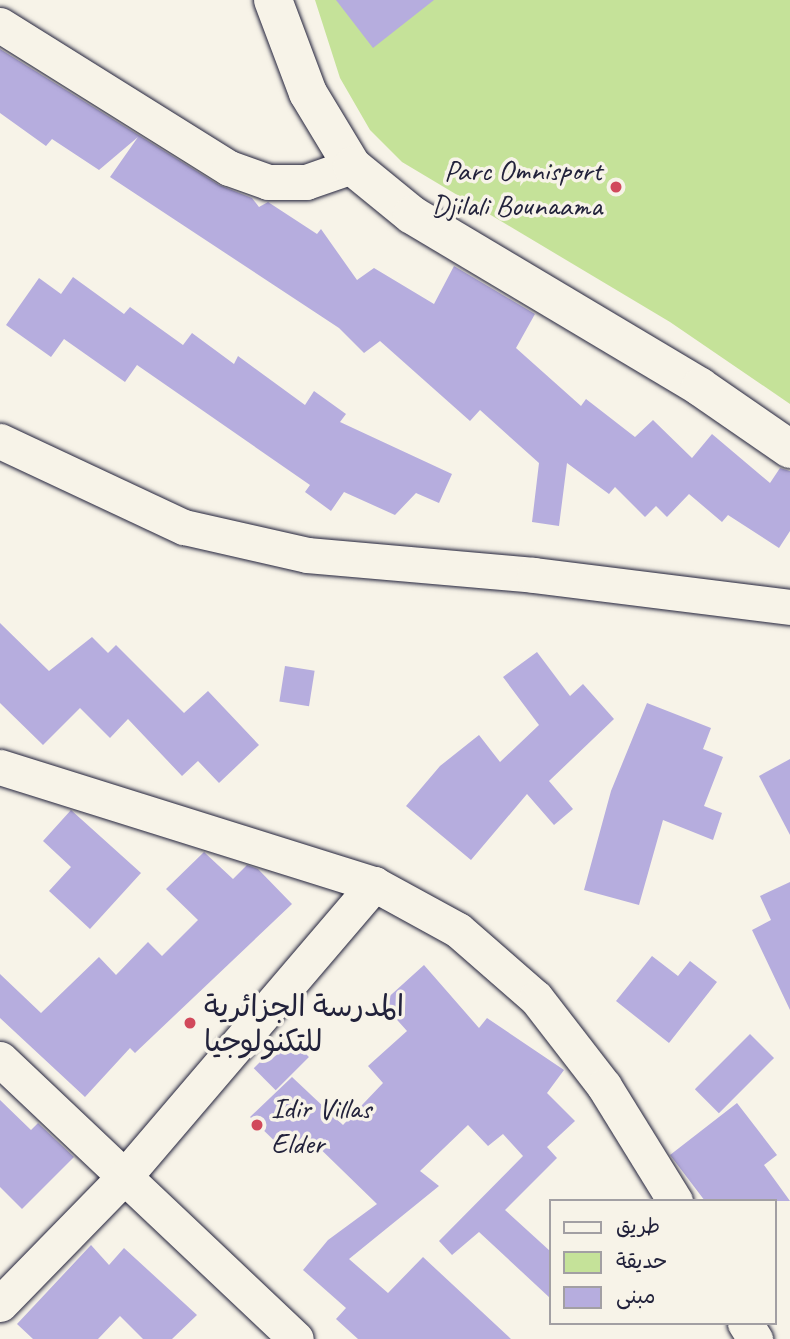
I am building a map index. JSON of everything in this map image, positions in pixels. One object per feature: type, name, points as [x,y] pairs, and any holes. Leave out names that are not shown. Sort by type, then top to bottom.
[{"type":"street","points":[[273,0],[292,56],[352,166],[412,215],[688,380],[790,449]]},
{"type":"street","points":[[288,0],[292,56]]},
{"type":"street","points":[[0,25],[229,168],[268,182],[306,182],[352,166]]},
{"type":"street","points":[[0,441],[184,527],[307,555],[534,575],[790,607]]},
{"type":"street","points":[[0,767],[374,884],[458,930],[536,998],[604,1086],[674,1199]]},
{"type":"street","points":[[0,1304],[125,1175],[374,884]]},
{"type":"street","points":[[0,1059],[296,1339]]},
{"type":"green space","name":"Parc Omnisport Djilali Bounaama","points":[[315,0],[790,0],[790,404],[670,322],[402,162],[370,130],[340,78]]},
{"type":"building","points":[[336,0],[434,0],[373,48]]},
{"type":"building","points":[[0,49],[219,185],[252,198],[259,207],[268,202],[317,234],[321,229],[357,280],[374,268],[434,304],[454,266],[535,314],[516,348],[581,406],[586,399],[635,437],[653,420],[692,458],[712,434],[770,483],[780,468],[790,471],[790,531],[779,548],[728,515],[722,522],[689,494],[667,517],[656,506],[645,517],[615,487],[609,494],[567,463],[559,526],[532,522],[539,463],[480,410],[470,421],[380,341],[364,353],[339,328],[110,177],[138,137],[99,170],[52,139],[46,146],[0,113]]},
{"type":"building","points":[[73,277],[124,314],[130,307],[183,345],[192,333],[234,364],[238,356],[305,405],[314,391],[346,414],[340,422],[452,474],[439,503],[416,493],[395,515],[344,492],[331,511],[305,492],[310,485],[137,365],[125,382],[64,339],[51,357],[6,325],[39,278],[61,294]]},
{"type":"building","points":[[0,623],[49,671],[92,637],[108,653],[116,645],[184,713],[208,691],[259,745],[219,783],[198,761],[182,776],[128,719],[110,738],[80,708],[43,745],[0,703]]},
{"type":"building","points":[[537,652],[570,696],[583,684],[614,719],[549,781],[573,809],[554,825],[527,794],[471,860],[406,806],[440,766],[479,735],[500,762],[539,725],[503,677]]},
{"type":"building","points":[[285,666],[315,671],[309,706],[279,702]]},
{"type":"building","points":[[647,703],[711,728],[703,749],[723,757],[704,806],[722,813],[713,840],[663,820],[639,905],[584,890],[611,791]]},
{"type":"building","points":[[790,759],[790,835],[759,776]]},
{"type":"building","points":[[71,810],[141,873],[90,929],[49,891],[71,867],[43,841]]},
{"type":"building","points":[[204,852],[233,879],[247,865],[258,869],[292,904],[135,1053],[130,1048],[85,1097],[0,1018],[0,974],[41,1013],[99,957],[116,975],[148,942],[162,956],[198,920],[166,889]]},
{"type":"building","points":[[790,882],[790,1010],[752,930],[771,920],[760,896]]},
{"type":"building","points":[[652,956],[678,976],[690,961],[717,982],[669,1043],[616,1001]]},
{"type":"building","points":[[424,965],[479,1028],[487,1018],[564,1070],[547,1093],[575,1121],[547,1147],[557,1158],[505,1210],[548,1249],[548,1296],[479,1232],[452,1255],[439,1241],[523,1156],[503,1134],[488,1146],[468,1125],[420,1171],[439,1186],[349,1259],[388,1293],[423,1257],[511,1339],[358,1339],[336,1319],[346,1308],[303,1270],[328,1240],[377,1204],[305,1134],[287,1153],[250,1117],[292,1077],[343,1125],[383,1083],[368,1066],[407,1031],[382,1003]]},
{"type":"building","points":[[750,1034],[774,1058],[719,1113],[695,1089]]},
{"type":"building","points":[[287,1035],[309,1057],[276,1090],[254,1068]]},
{"type":"building","points":[[0,1100],[31,1130],[38,1123],[74,1157],[22,1209],[0,1187]]},
{"type":"building","points":[[737,1103],[777,1155],[764,1165],[790,1201],[703,1199],[670,1155]]},
{"type":"building","points":[[91,1245],[109,1265],[124,1248],[197,1315],[172,1339],[143,1339],[120,1316],[98,1339],[33,1339],[17,1324]]},
{"type":"place","name":"Parc Omnisport Djilali Bounaama","points":[[616,187]]},
{"type":"place","name":"المدرسة الجزائرية للتكنولوجيا","points":[[190,1023]]},
{"type":"place","name":"Idir Villas Elder","points":[[257,1125]]}]
